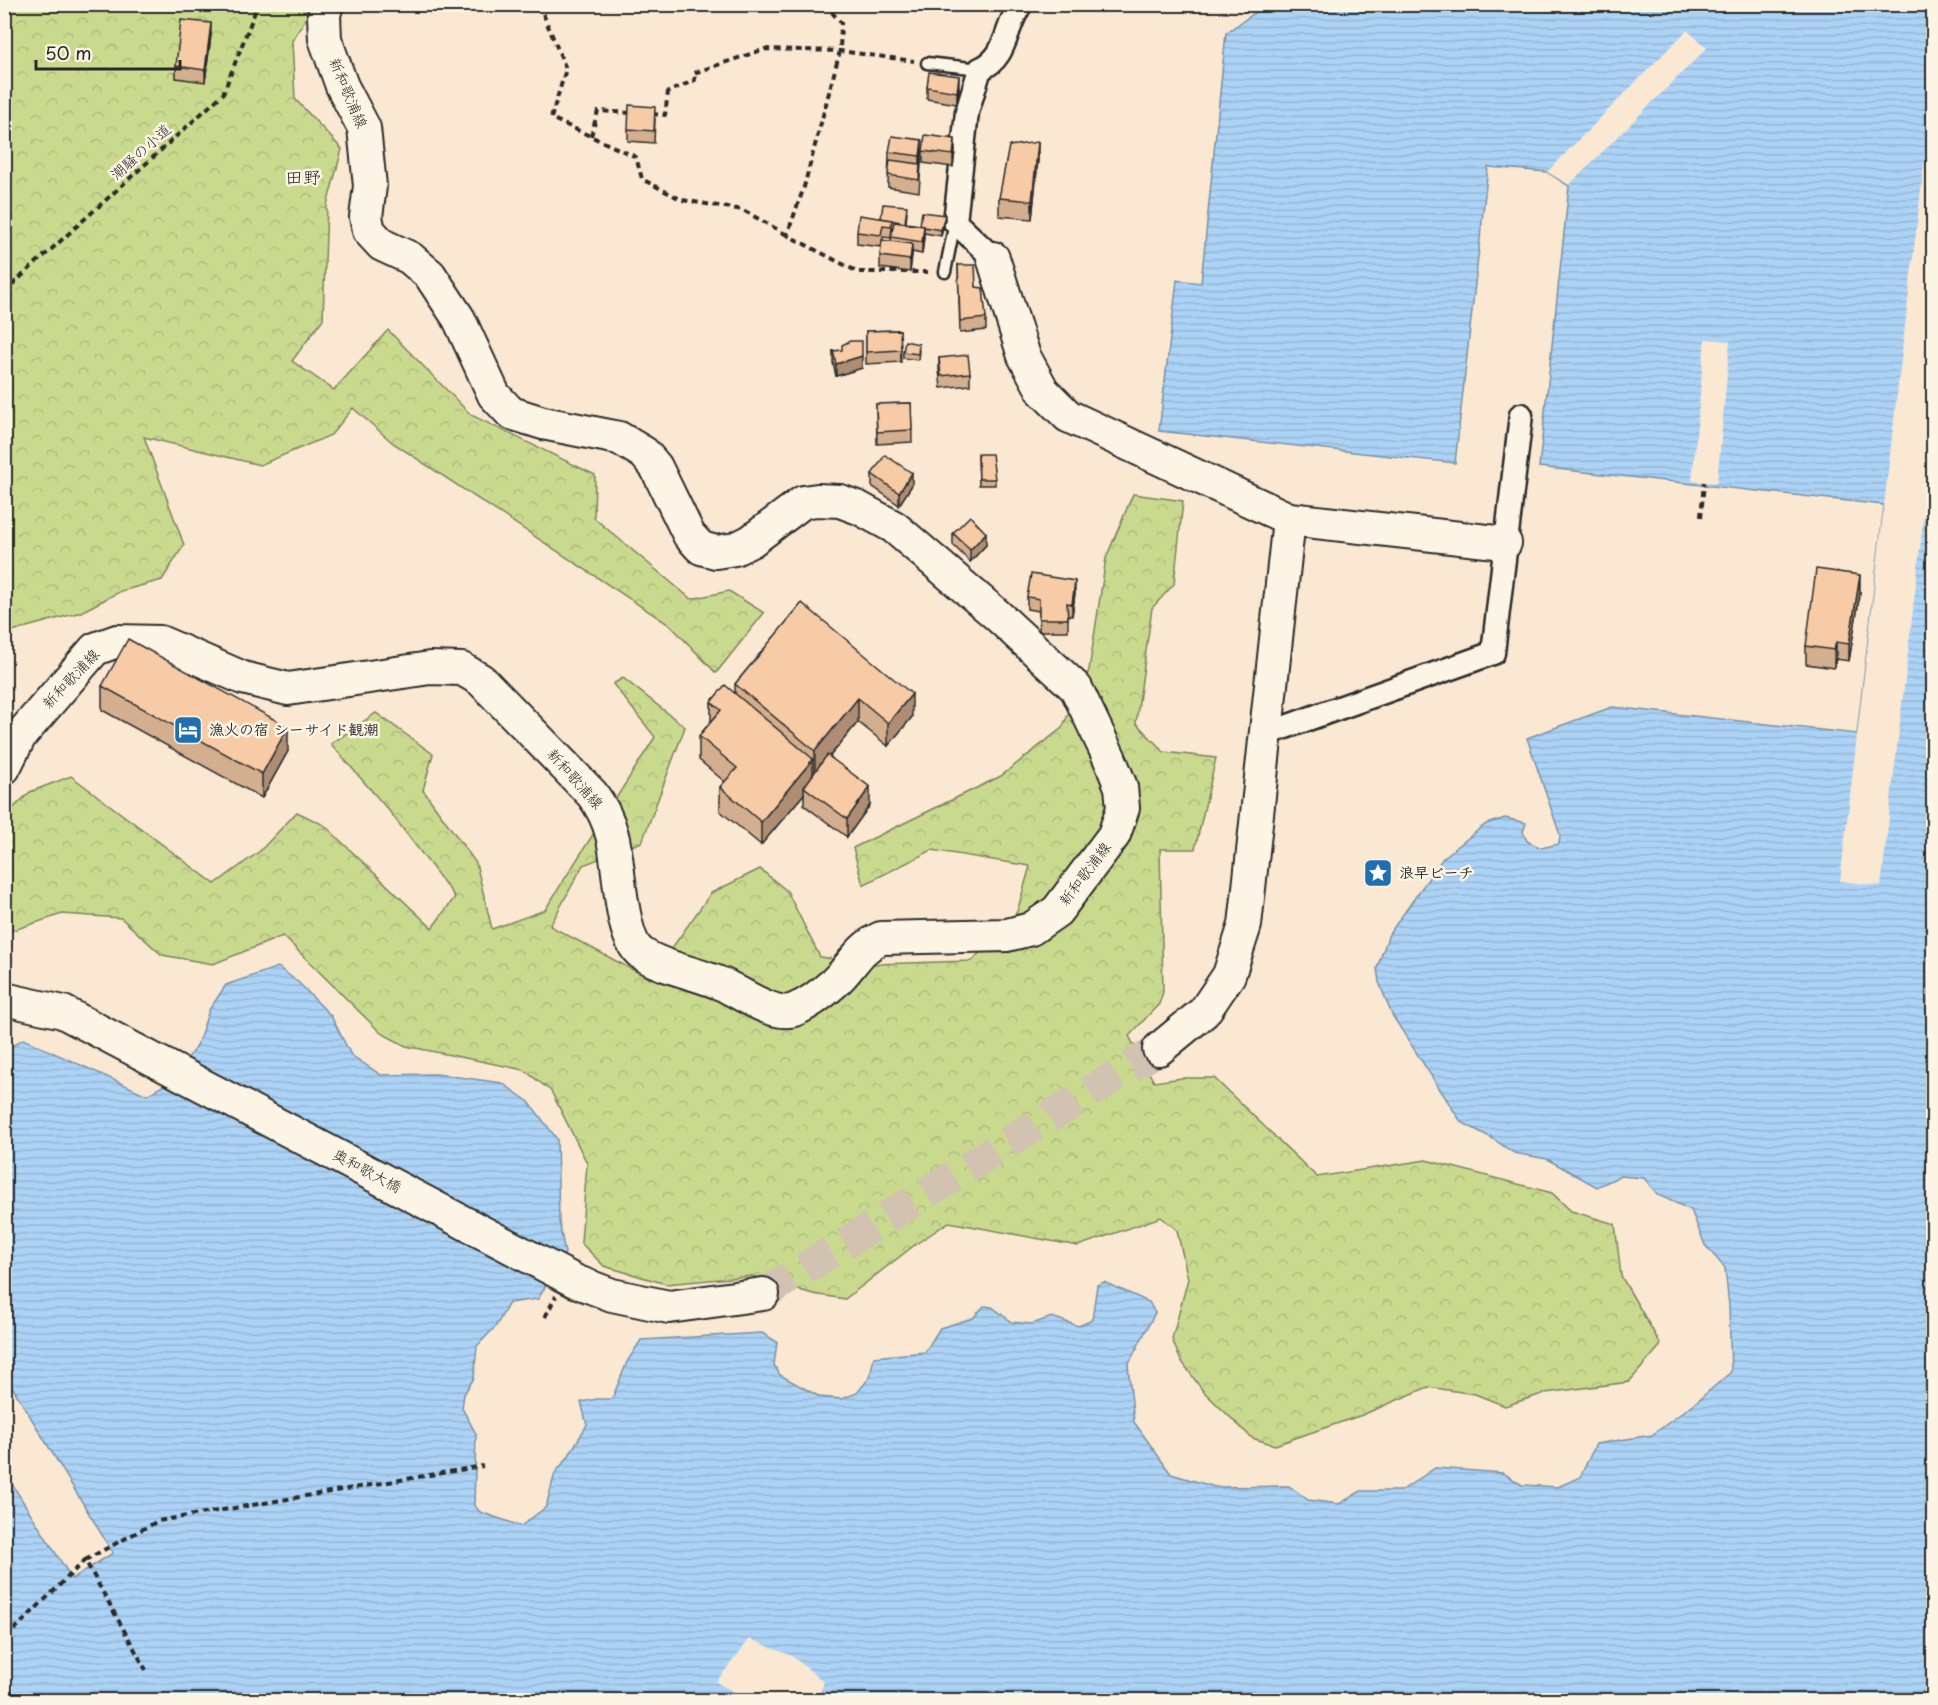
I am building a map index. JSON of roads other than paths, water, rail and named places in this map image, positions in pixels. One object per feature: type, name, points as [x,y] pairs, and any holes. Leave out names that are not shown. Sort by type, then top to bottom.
[{"type":"main road","name":"新和歌浦線","points":[[4,768],[20,736],[95,649],[117,641],[160,642],[243,678],[288,689],[430,668],[462,669],[481,680],[592,794],[606,813],[613,837],[630,939],[640,953],[666,965],[710,978],[769,1008],[790,1012],[806,1006],[836,981],[866,946],[881,938],[983,937],[1006,935],[1031,929],[1057,911],[1114,836],[1123,808],[1121,787],[1076,688],[997,615],[894,527],[859,508],[840,501],[817,500],[803,502],[751,541],[735,549],[716,552],[701,548],[689,535],[656,467],[644,453],[619,438],[543,423],[510,413],[494,396],[459,319],[430,275],[411,258],[382,244],[369,231],[366,217],[370,186],[364,128],[342,86],[325,39],[324,15],[327,4]]},
{"type":"main road","points":[[993,258],[1024,356],[1043,391],[1068,416],[1289,519],[1505,543]]},
{"type":"main road","points":[[1159,1048],[1204,1012],[1229,975],[1245,926],[1289,519]]},
{"type":"main road","name":"奥和歌大橋","points":[[4,999],[63,1012],[160,1061],[566,1288],[669,1307],[764,1294]]},
{"type":"street","points":[[993,258],[955,222],[967,112],[980,69],[992,64],[1007,39],[1021,4]]},
{"type":"street","points":[[1266,734],[1493,653],[1521,415]]},
{"type":"lane","points":[[927,63],[980,69]]},
{"type":"lane","points":[[945,272],[955,222]]},
{"type":"water","points":[[1266,5],[1933,5],[1933,1700],[5,1700],[5,1473],[72,1579],[113,1553],[5,1375],[5,1051],[23,1039],[147,1095],[168,1083],[197,1046],[209,1010],[226,985],[278,967],[299,983],[331,1016],[351,1055],[381,1075],[436,1074],[502,1083],[529,1102],[557,1139],[559,1222],[565,1253],[538,1299],[509,1303],[496,1326],[477,1346],[474,1378],[464,1394],[462,1408],[476,1434],[474,1505],[480,1512],[521,1526],[546,1507],[555,1473],[568,1457],[587,1425],[581,1402],[612,1399],[627,1362],[641,1340],[762,1333],[777,1342],[774,1365],[780,1375],[820,1397],[842,1399],[857,1393],[870,1377],[874,1357],[925,1352],[940,1328],[973,1318],[984,1306],[992,1307],[1012,1322],[1032,1324],[1052,1317],[1078,1326],[1092,1320],[1097,1285],[1104,1282],[1149,1302],[1155,1313],[1128,1365],[1134,1422],[1171,1474],[1215,1487],[1289,1486],[1308,1500],[1339,1504],[1361,1491],[1401,1491],[1435,1468],[1503,1473],[1522,1485],[1558,1487],[1580,1477],[1596,1444],[1652,1435],[1731,1372],[1729,1306],[1725,1268],[1705,1245],[1691,1210],[1658,1195],[1644,1178],[1620,1176],[1597,1187],[1547,1159],[1514,1153],[1461,1122],[1392,1015],[1379,982],[1377,968],[1389,934],[1443,858],[1486,824],[1505,818],[1526,823],[1523,832],[1527,841],[1541,848],[1559,844],[1560,835],[1527,738],[1612,707],[1857,734],[1884,505],[1539,467],[1569,186],[1547,172],[1488,167],[1455,463],[1159,431],[1177,280],[1201,283],[1226,33]]},
{"type":"tunnel","points":[[763,1294],[1159,1049]]},
{"type":"place","name":"漁火の宿 シーサイド観潮","points":[[188,730]]},
{"type":"place","name":"浪早ビーチ","points":[[1378,873]]},
{"type":"district","name":"田野","points":[[303,178]]}]
